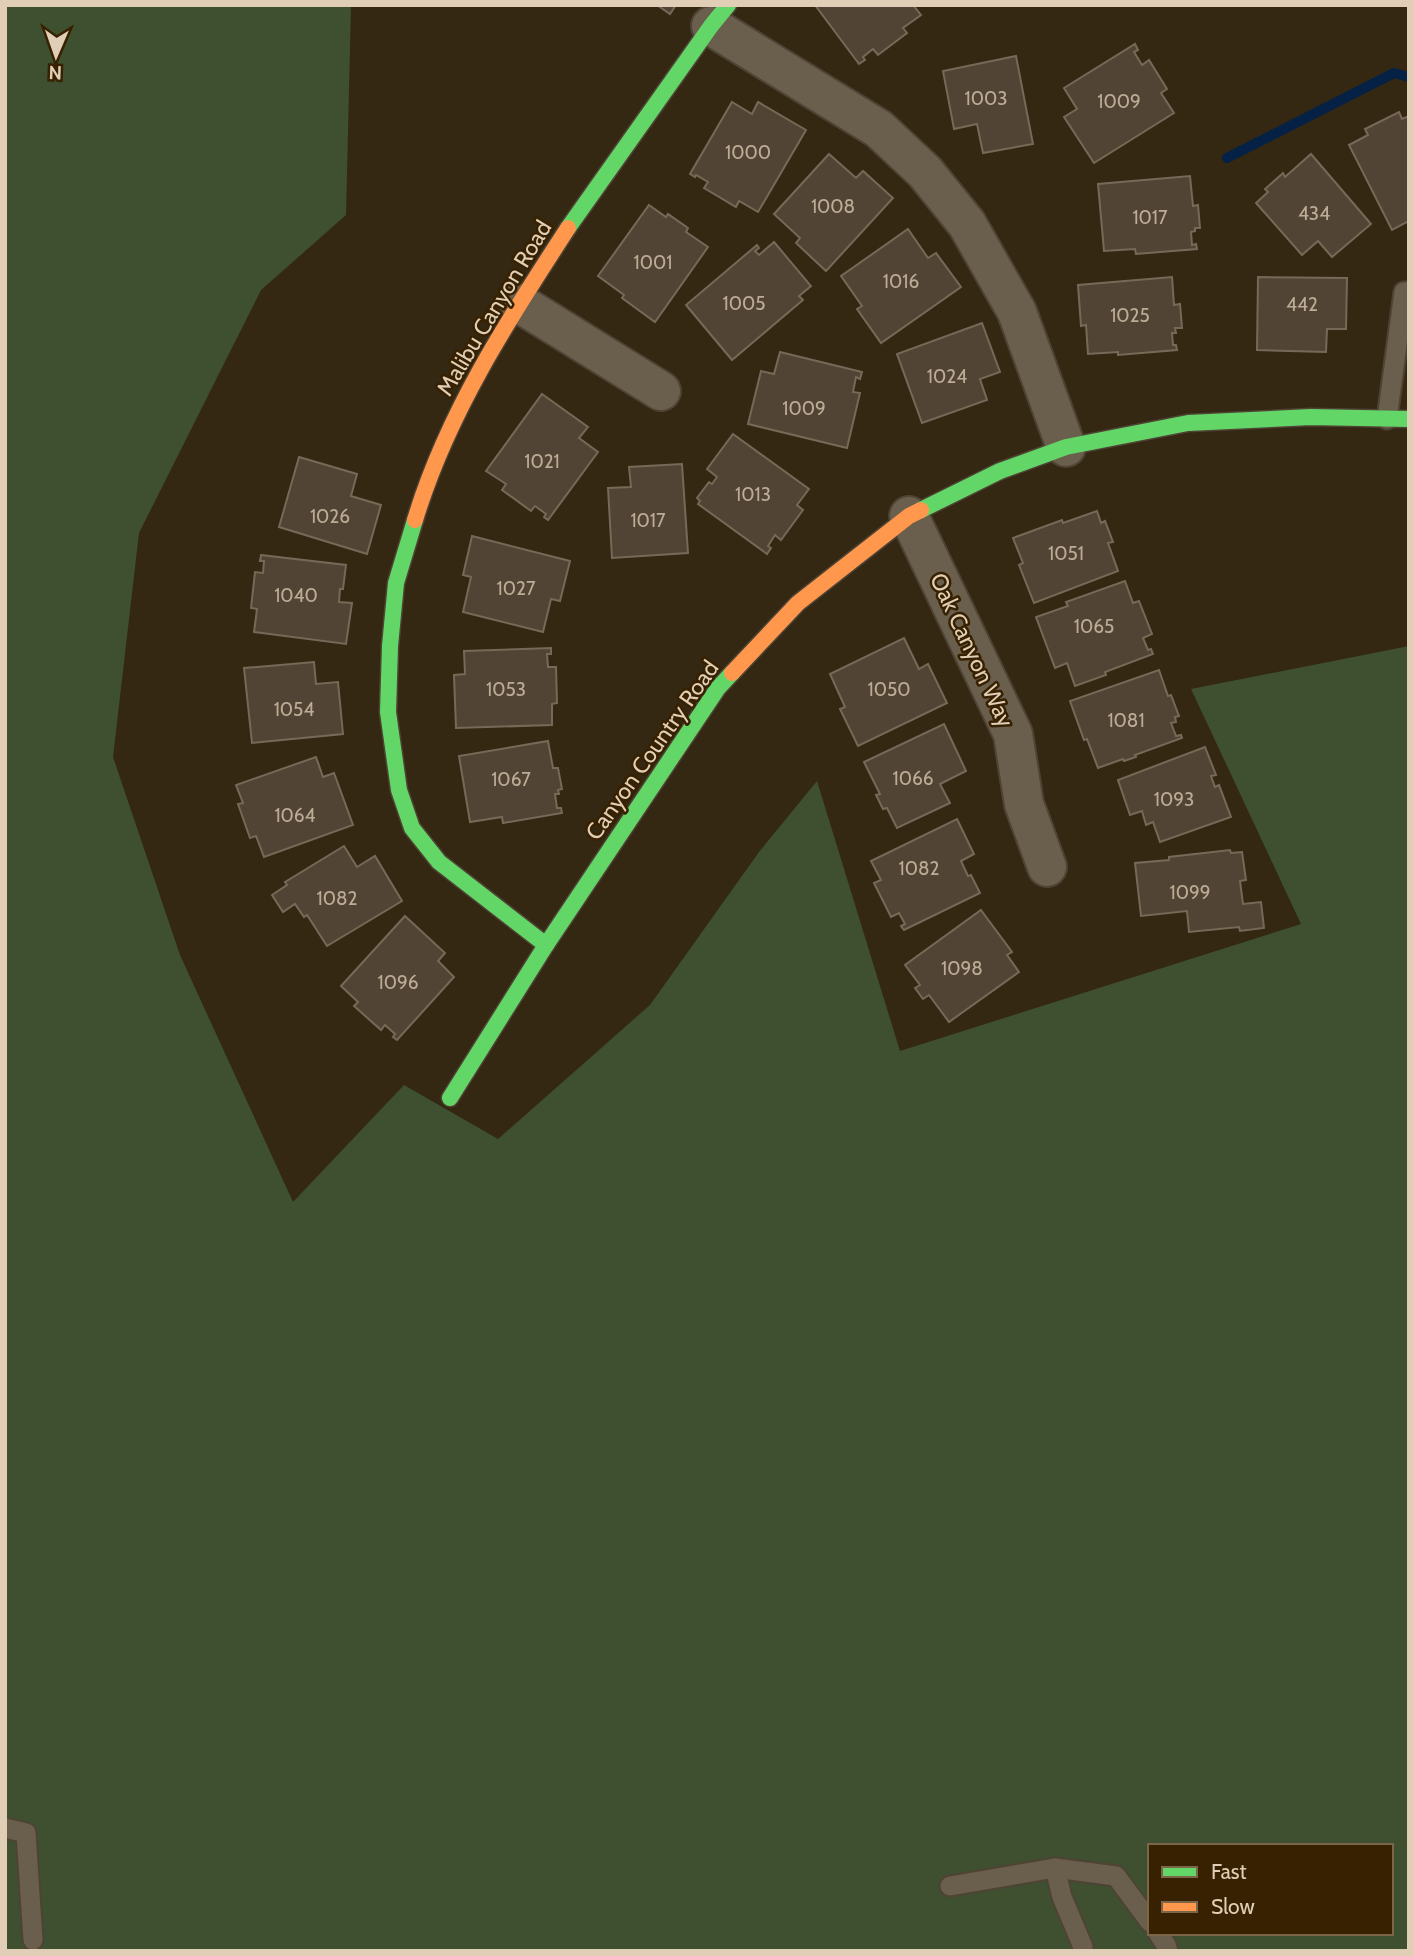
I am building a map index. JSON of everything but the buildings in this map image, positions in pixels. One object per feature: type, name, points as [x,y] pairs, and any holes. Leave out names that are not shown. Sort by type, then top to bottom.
[{"type":"street","name":"Malibu Canyon Road","points":[[546,945],[439,862],[412,828],[400,789],[388,712],[396,583],[419,506],[449,432],[480,368],[585,202],[720,16]]},
{"type":"street","points":[[720,16],[878,129],[925,172],[967,224],[1017,312],[1066,447]]},
{"type":"street","points":[[519,303],[661,391]]},
{"type":"street","name":"Canyon Country Road","points":[[450,1098],[546,945],[718,688],[799,603],[909,516],[1000,471],[1066,447],[1188,423],[1311,416],[1409,419]]},
{"type":"street","name":"Oak Canyon Way","points":[[909,516],[1013,734],[1024,804],[1047,867]]},
{"type":"lane","points":[[1387,419],[1404,292],[1409,292]]},
{"type":"lane","points":[[5,1828],[26,1833],[33,1940]]},
{"type":"lane","points":[[950,1886],[1055,1868],[1116,1876],[1148,1919]]},
{"type":"lane","points":[[1055,1868],[1062,1897],[1083,1947],[1082,1951]]},
{"type":"lane","points":[[1159,1935],[1168,1951]]},
{"type":"green space","points":[[5,5],[351,5],[346,215],[261,290],[139,533],[113,757],[180,955],[293,1202],[404,1085],[498,1139],[650,1005],[759,852],[817,781],[900,1051],[1301,924],[1191,689],[1409,646],[1409,1951],[5,1951]]},
{"type":"waterway","points":[[1227,158],[1394,73],[1409,77]]},
{"type":"traffic: fast","points":[[568,228],[728,5]]},
{"type":"traffic: fast","points":[[921,510],[1000,471],[1066,447],[1188,423],[1311,417],[1409,419]]},
{"type":"traffic: fast","points":[[415,520],[396,583],[390,646],[388,712],[399,790],[412,828],[439,862],[546,945]]},
{"type":"traffic: fast","points":[[450,1098],[546,945],[718,688],[732,673]]},
{"type":"traffic: slow","points":[[415,520],[428,481],[462,405],[502,333],[568,228]]},
{"type":"traffic: slow","points":[[732,673],[798,603],[909,516],[921,510]]}]
